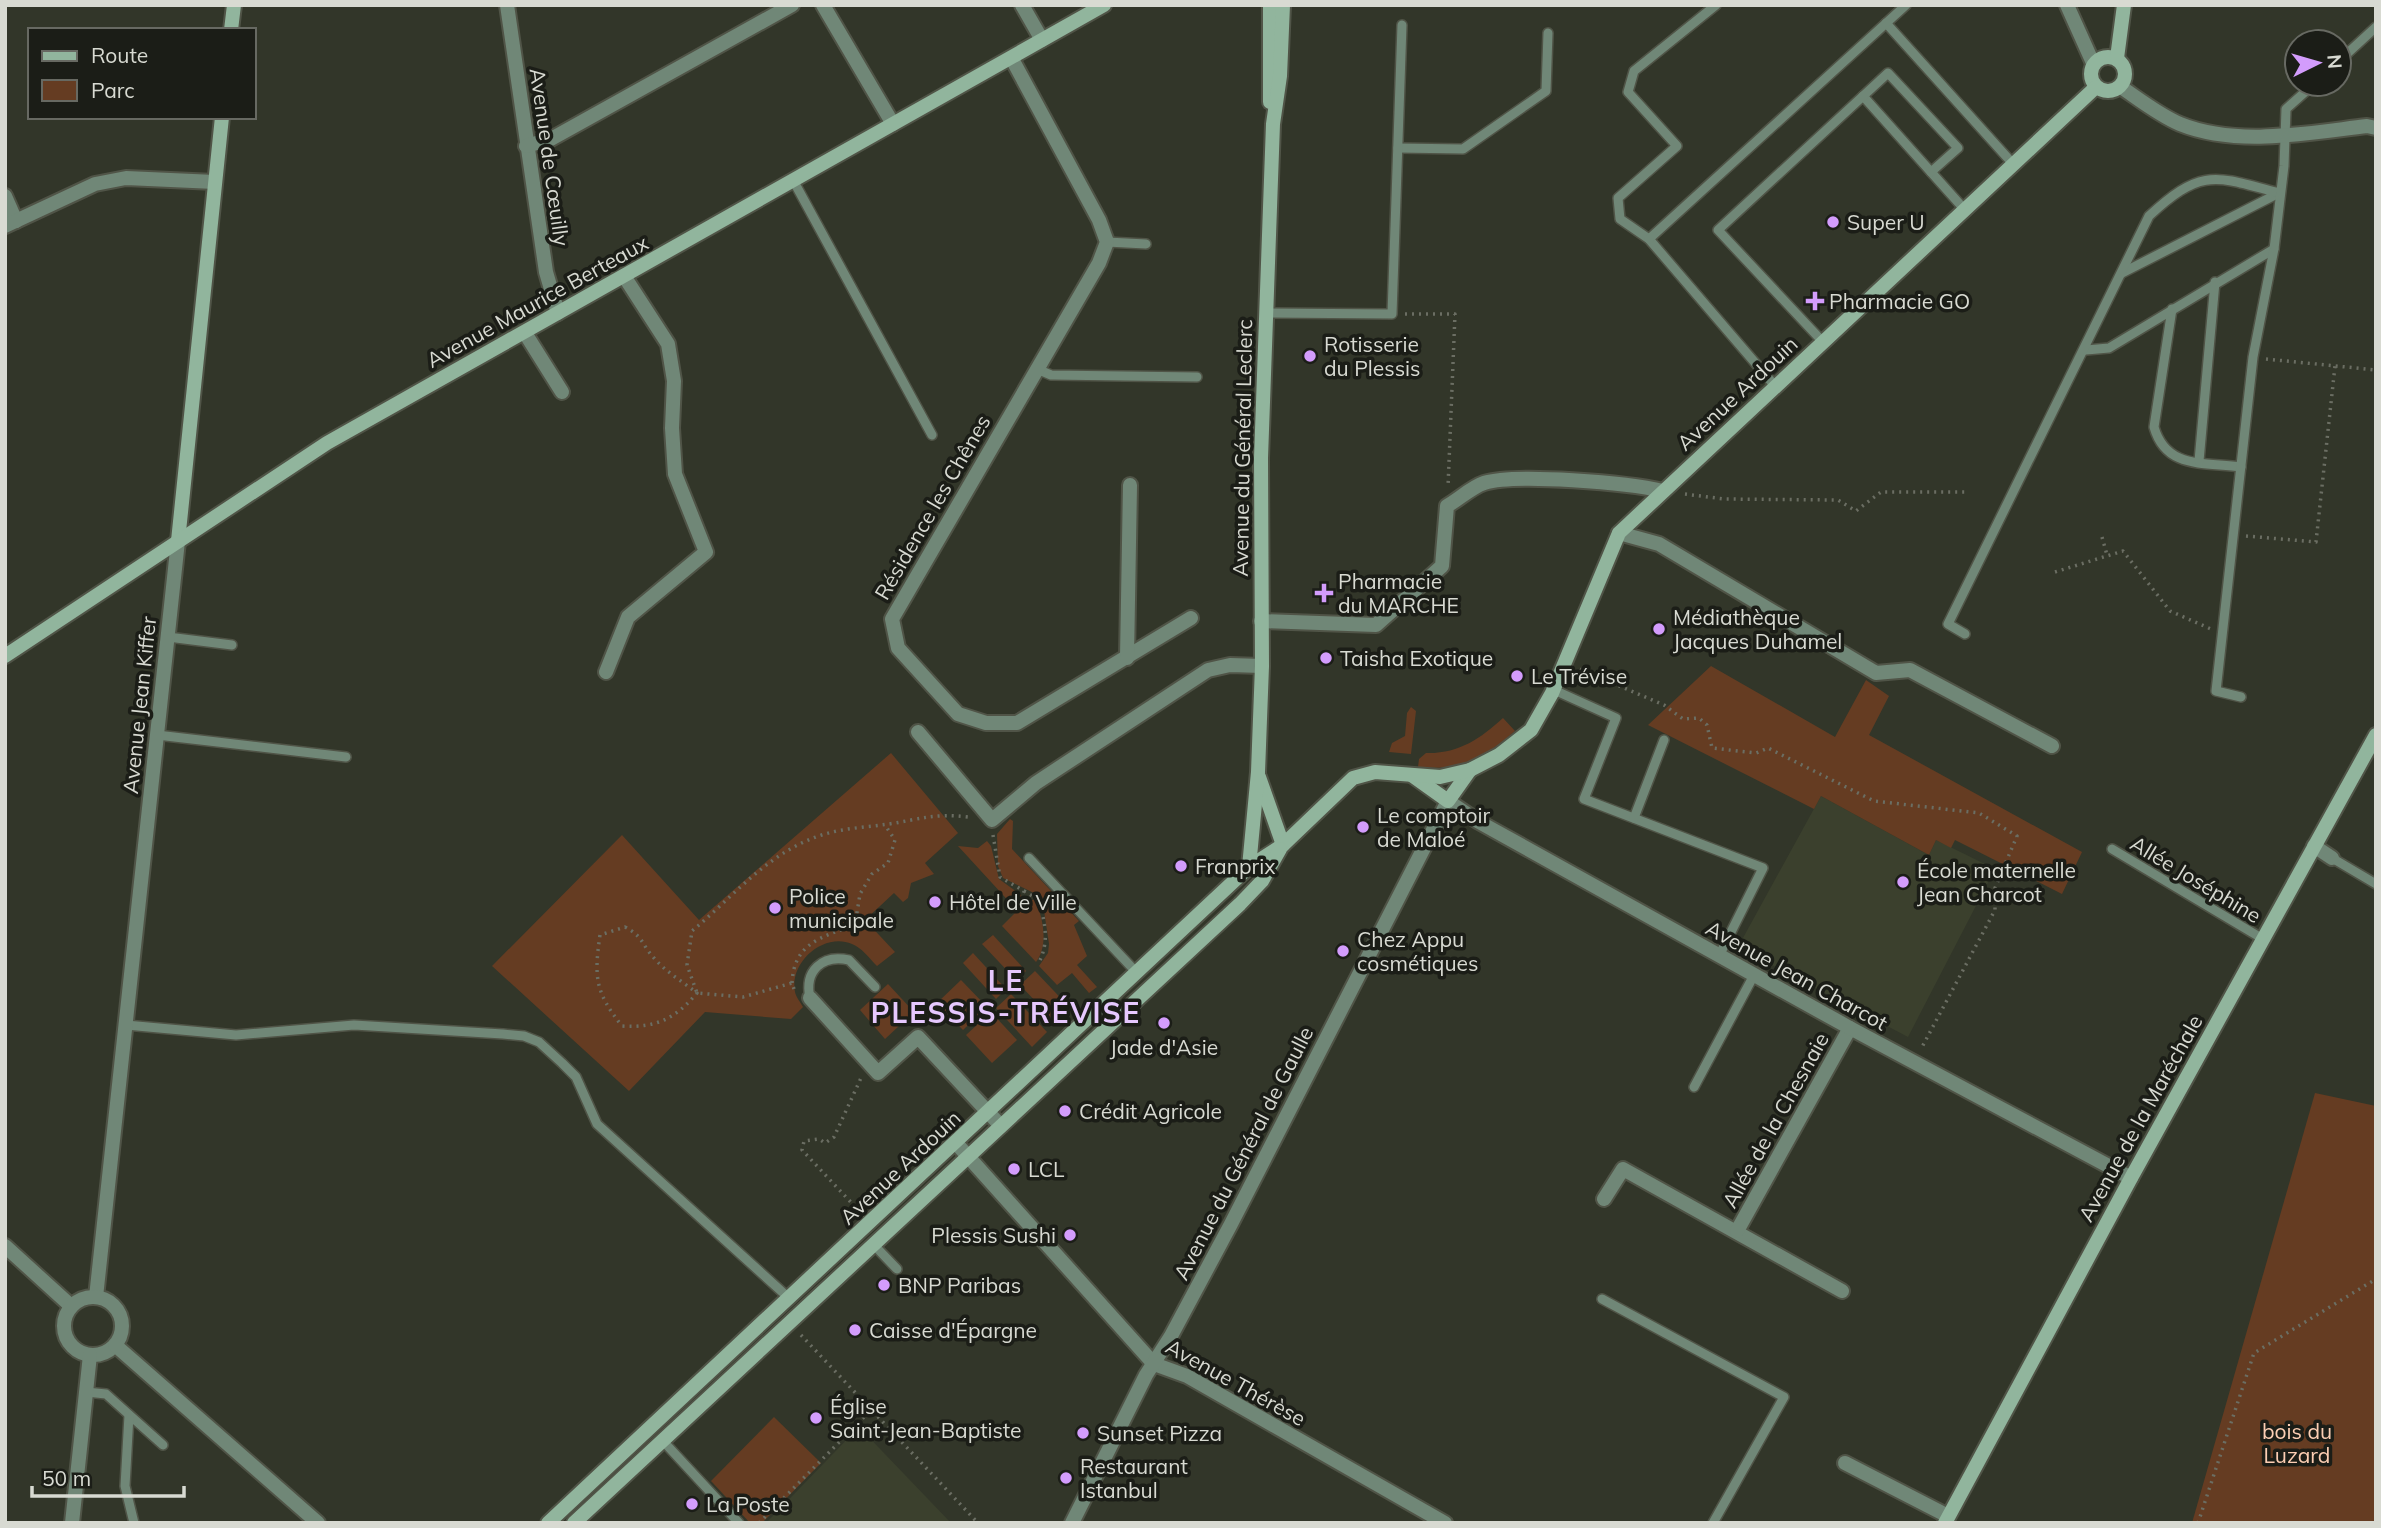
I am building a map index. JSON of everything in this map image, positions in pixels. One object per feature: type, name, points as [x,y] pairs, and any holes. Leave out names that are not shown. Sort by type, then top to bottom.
[{"type":"street","points":[[232,28],[234,5]]},
{"type":"street","name":"Avenue de Cœuilly","points":[[507,5],[546,272],[558,313]]},
{"type":"street","points":[[526,146],[551,139],[792,5]]},
{"type":"street","points":[[823,5],[893,124]]},
{"type":"street","points":[[1022,5],[1042,40]]},
{"type":"street","name":"Avenue Maurice Berteaux","points":[[5,656],[327,443],[893,124],[1012,60],[1104,5]]},
{"type":"street","name":"Avenue du Général Leclerc","points":[[1270,5],[1268,80],[1273,124]]},
{"type":"street","name":"Avenue du Général Leclerc","points":[[1249,867],[1258,772],[1262,666],[1261,458],[1273,124],[1280,76],[1283,5]]},
{"type":"street","points":[[2067,5],[2093,63],[2091,79],[2096,87],[2107,92],[2121,86],[2126,70],[2117,58],[2105,56],[2093,63]]},
{"type":"street","points":[[2117,58],[2124,5]]},
{"type":"street","points":[[1012,60],[1100,220],[1107,242]]},
{"type":"street","points":[[2121,86],[2181,124],[2220,134],[2283,136],[2367,125],[2376,128]]},
{"type":"street","name":"Avenue Ardouin","points":[[548,1523],[1249,867],[1283,845],[1353,778],[1375,772],[1440,776],[1470,770],[1499,755],[1531,730],[1554,690],[1619,533],[2096,87]]},
{"type":"street","name":"Avenue Jean Kiffer","points":[[96,1297],[222,119]]},
{"type":"street","points":[[5,196],[11,224],[95,184],[126,178],[215,181]]},
{"type":"street","name":"Résidence les Chênes","points":[[1107,242],[1099,263],[892,619],[898,648],[958,714],[986,723],[1017,723],[1191,618]]},
{"type":"street","points":[[606,672],[628,617],[706,552],[675,474],[672,428],[674,381],[668,344],[624,276]]},
{"type":"street","points":[[525,332],[562,392]]},
{"type":"street","points":[[1261,621],[1376,625],[1442,566],[1447,506],[1483,483],[1515,480],[1639,485],[1663,491]]},
{"type":"street","points":[[1127,658],[1130,485]]},
{"type":"street","points":[[1619,533],[1659,544],[1876,673],[1910,670],[2052,746]]},
{"type":"street","points":[[918,732],[992,820],[1036,783],[1208,670],[1230,665],[1262,666]]},
{"type":"street","name":"Avenue de la Maréchale","points":[[1947,1519],[2131,1178],[2376,735]]},
{"type":"street","name":"Avenue Ardouin","points":[[1448,801],[1470,770]]},
{"type":"street","name":"Avenue du Général Leclerc","points":[[1258,772],[1283,845]]},
{"type":"street","points":[[1412,775],[1448,801]]},
{"type":"street","name":"Avenue Jean Charcot","points":[[1448,801],[1719,956],[2131,1178]]},
{"type":"street","name":"Avenue du Général de Gaulle","points":[[1072,1523],[1154,1364],[1231,1224],[1448,801]]},
{"type":"street","name":"Avenue Ardouin","points":[[574,1523],[1240,904],[1262,881],[1283,845]]},
{"type":"street","points":[[2314,846],[2332,858]]},
{"type":"street","points":[[810,998],[878,1073],[918,1037],[1001,1126]]},
{"type":"street","name":"Allée de la Chesnaie","points":[[1737,1231],[1850,1028]]},
{"type":"street","name":"Avenue Thérèse","points":[[956,1143],[1154,1364],[1187,1376],[1446,1523]]},
{"type":"street","name":"Allée de la Chesnaie","points":[[1604,1199],[1623,1169],[1842,1292]]},
{"type":"street","points":[[5,1246],[71,1306]]},
{"type":"street","points":[[96,1297],[113,1305],[122,1328],[115,1345],[106,1353],[90,1356],[72,1346],[65,1335],[64,1321],[71,1306],[82,1299],[96,1297]]},
{"type":"street","points":[[115,1345],[318,1523]]},
{"type":"street","points":[[72,1523],[90,1356]]},
{"type":"street","points":[[1845,1463],[1947,1519]]},
{"type":"lane","points":[[1716,5],[1634,71],[1628,92],[1677,146],[1618,198],[1620,219],[1649,239],[1775,386]]},
{"type":"lane","points":[[1649,239],[1906,5]]},
{"type":"lane","points":[[1886,23],[2014,165]]},
{"type":"lane","points":[[1266,313],[1392,314],[1402,25]]},
{"type":"lane","points":[[2353,48],[2376,27]]},
{"type":"lane","points":[[1398,148],[1463,149],[1546,91],[1548,33]]},
{"type":"lane","points":[[1823,342],[1718,230],[1888,72],[1958,148],[1931,172]]},
{"type":"lane","points":[[1863,96],[1965,210]]},
{"type":"lane","points":[[2241,697],[2216,691],[2253,357],[2274,249],[2284,166],[2286,109],[2298,98]]},
{"type":"lane","points":[[1965,634],[1948,624],[2086,350],[2149,216],[2165,202],[2202,179],[2221,177],[2280,193]]},
{"type":"lane","points":[[793,180],[932,435]]},
{"type":"lane","points":[[2121,273],[2280,193]]},
{"type":"lane","points":[[1107,242],[1146,244]]},
{"type":"lane","points":[[2086,350],[2109,348],[2274,249]]},
{"type":"lane","points":[[2199,461],[2216,282]]},
{"type":"lane","points":[[2172,309],[2154,427],[2160,446],[2174,458],[2241,467]]},
{"type":"lane","points":[[1037,369],[1051,375],[1197,377]]},
{"type":"lane","points":[[168,638],[232,645]]},
{"type":"lane","points":[[1554,690],[1616,718],[1584,799],[1763,868],[1719,956]]},
{"type":"lane","points":[[157,735],[346,757]]},
{"type":"lane","points":[[1634,818],[1664,740]]},
{"type":"lane","name":"Allée Joséphine","points":[[2112,849],[2263,939]]},
{"type":"lane","points":[[1029,858],[1137,973]]},
{"type":"lane","points":[[2332,858],[2376,884]]},
{"type":"lane","points":[[810,998],[810,976],[817,965],[827,959],[849,960],[875,987]]},
{"type":"lane","points":[[1694,1087],[1754,975]]},
{"type":"lane","points":[[126,1025],[236,1035],[354,1026],[514,1035],[539,1042],[576,1077],[597,1125],[790,1299]]},
{"type":"lane","points":[[874,1245],[897,1269]]},
{"type":"lane","points":[[1602,1299],[1784,1397],[1713,1523]]},
{"type":"lane","points":[[86,1392],[106,1394],[163,1445]]},
{"type":"lane","points":[[129,1415],[125,1486],[134,1523]]},
{"type":"lane","points":[[663,1441],[739,1523]]},
{"type":"path","points":[[1392,314],[1455,314],[1447,506]]},
{"type":"path","points":[[2253,357],[2376,370]]},
{"type":"path","points":[[2233,534],[2316,542],[2336,366]]},
{"type":"path","points":[[1663,491],[1724,499],[1838,500],[1856,511],[1881,492],[1966,492]]},
{"type":"path","points":[[2102,537],[2108,556]]},
{"type":"path","points":[[2055,572],[2123,551],[2170,611],[2222,635]]},
{"type":"path","points":[[1565,662],[1664,705],[1682,719],[1699,718],[1707,725],[1712,748],[1756,753],[1768,748],[1874,801],[1979,813],[2017,836],[1995,888],[1995,910],[1914,1062]]},
{"type":"path","points":[[698,993],[687,965],[692,931],[720,908],[746,880],[788,850],[825,834],[938,814],[992,820],[1000,877],[1039,900],[1046,932],[1045,950],[1038,964]]},
{"type":"path","points":[[795,992],[792,983],[793,964],[802,950],[855,925],[860,894],[872,874],[888,863],[895,840],[885,825]]},
{"type":"path","points":[[1015,909],[1023,902],[1024,891]]},
{"type":"path","points":[[698,993],[682,1011],[664,1022],[644,1027],[622,1026],[604,1002],[601,991],[596,968],[600,935],[625,927],[641,936],[652,956],[698,993],[743,997],[792,983]]},
{"type":"path","points":[[867,1060],[851,1105],[834,1138],[825,1143],[819,1139],[804,1141],[802,1150],[870,1224]]},
{"type":"path","points":[[2198,1523],[2254,1353],[2376,1279]]},
{"type":"path","points":[[790,1324],[978,1523]]},
{"type":"path","points":[[759,1523],[871,1409]]},
{"type":"shaded area","points":[[1821,796],[1929,855],[1936,840],[1995,869],[1908,1037],[1738,947]]},
{"type":"shaded area","points":[[859,1427],[951,1523],[766,1523]]},
{"type":"green space","points":[[1711,666],[1835,737],[1866,680],[1889,696],[1869,735],[2082,852],[2062,894],[1955,840],[1951,848],[1936,840],[1929,855],[1821,796],[1814,809],[1648,725]]},
{"type":"green space","points":[[1411,707],[1416,711],[1411,754],[1389,752],[1392,743],[1405,736],[1407,713]]},
{"type":"green space","points":[[1503,718],[1515,731],[1482,756],[1460,765],[1418,767],[1419,759],[1426,753],[1448,751],[1468,744]]},
{"type":"green space","points":[[891,753],[958,833],[925,863],[934,874],[911,883],[908,898],[903,902],[894,893],[865,920],[895,952],[877,966],[852,944],[841,941],[820,946],[803,960],[797,970],[795,992],[803,1007],[791,1019],[705,1012],[629,1091],[492,966],[622,835],[699,920]]},
{"type":"green space","points":[[1010,819],[1013,821],[1012,849],[1079,921],[1074,925],[1087,956],[1077,965],[1097,987],[1089,993],[1072,973],[1057,985],[1039,966],[1048,953],[1049,944],[1042,897],[1003,878],[998,866],[997,834]]},
{"type":"green space","points":[[987,841],[991,846],[999,879],[1021,895],[1022,899],[1014,907],[958,846],[978,848]]},
{"type":"green space","points":[[1035,899],[1044,940],[1036,962],[1002,926],[1025,903]]},
{"type":"green space","points":[[993,935],[1026,971],[1016,980],[982,944]]},
{"type":"green space","points":[[973,953],[1006,989],[996,999],[963,963]]},
{"type":"green space","points":[[1035,971],[1072,1010],[1057,1024],[1020,985]]},
{"type":"green space","points":[[961,980],[987,1007],[963,1030],[937,1003]]},
{"type":"green space","points":[[888,984],[914,1012],[885,1039],[860,1010]]},
{"type":"green space","points":[[1011,994],[1047,1032],[1032,1047],[996,1008]]},
{"type":"green space","points":[[991,1012],[1017,1040],[992,1063],[966,1035]]},
{"type":"green space","name":"bois du Luzard","points":[[2315,1093],[2376,1106],[2376,1523],[2192,1523]]},
{"type":"green space","points":[[774,1417],[821,1463],[762,1523],[750,1523],[711,1481]]},
{"type":"place","name":"Super U","points":[[1833,222]]},
{"type":"place","name":"Pharmacie GO","points":[[1815,301]]},
{"type":"place","name":"Rotisserie du Plessis","points":[[1310,356]]},
{"type":"place","name":"Pharmacie du MARCHE","points":[[1324,593]]},
{"type":"place","name":"Médiathèque Jacques Duhamel","points":[[1659,629]]},
{"type":"place","name":"Taisha Exotique","points":[[1326,658]]},
{"type":"place","name":"Le Trévise","points":[[1517,676]]},
{"type":"place","name":"Le comptoir de Maloé","points":[[1363,827]]},
{"type":"place","name":"Franprix","points":[[1181,866]]},
{"type":"place","name":"École maternelle Jean Charcot","points":[[1903,882]]},
{"type":"place","name":"Hôtel de Ville","points":[[935,902]]},
{"type":"place","name":"Police municipale","points":[[775,908]]},
{"type":"place","name":"Chez Appu cosmétiques","points":[[1343,951]]},
{"type":"place","name":"Jade d'Asie","points":[[1164,1023]]},
{"type":"place","name":"Crédit Agricole","points":[[1065,1111]]},
{"type":"place","name":"LCL","points":[[1014,1169]]},
{"type":"place","name":"Plessis Sushi","points":[[1070,1235]]},
{"type":"place","name":"BNP Paribas","points":[[884,1285]]},
{"type":"place","name":"Caisse d'Épargne","points":[[855,1330]]},
{"type":"place","name":"Église Saint-Jean-Baptiste","points":[[816,1418]]},
{"type":"place","name":"Sunset Pizza","points":[[1083,1433]]},
{"type":"place","name":"Restaurant Istanbul","points":[[1066,1478]]},
{"type":"place","name":"La Poste","points":[[692,1504]]},
{"type":"district","name":"LE PLESSIS-TRÉVISE","points":[[1006,996]]}]
